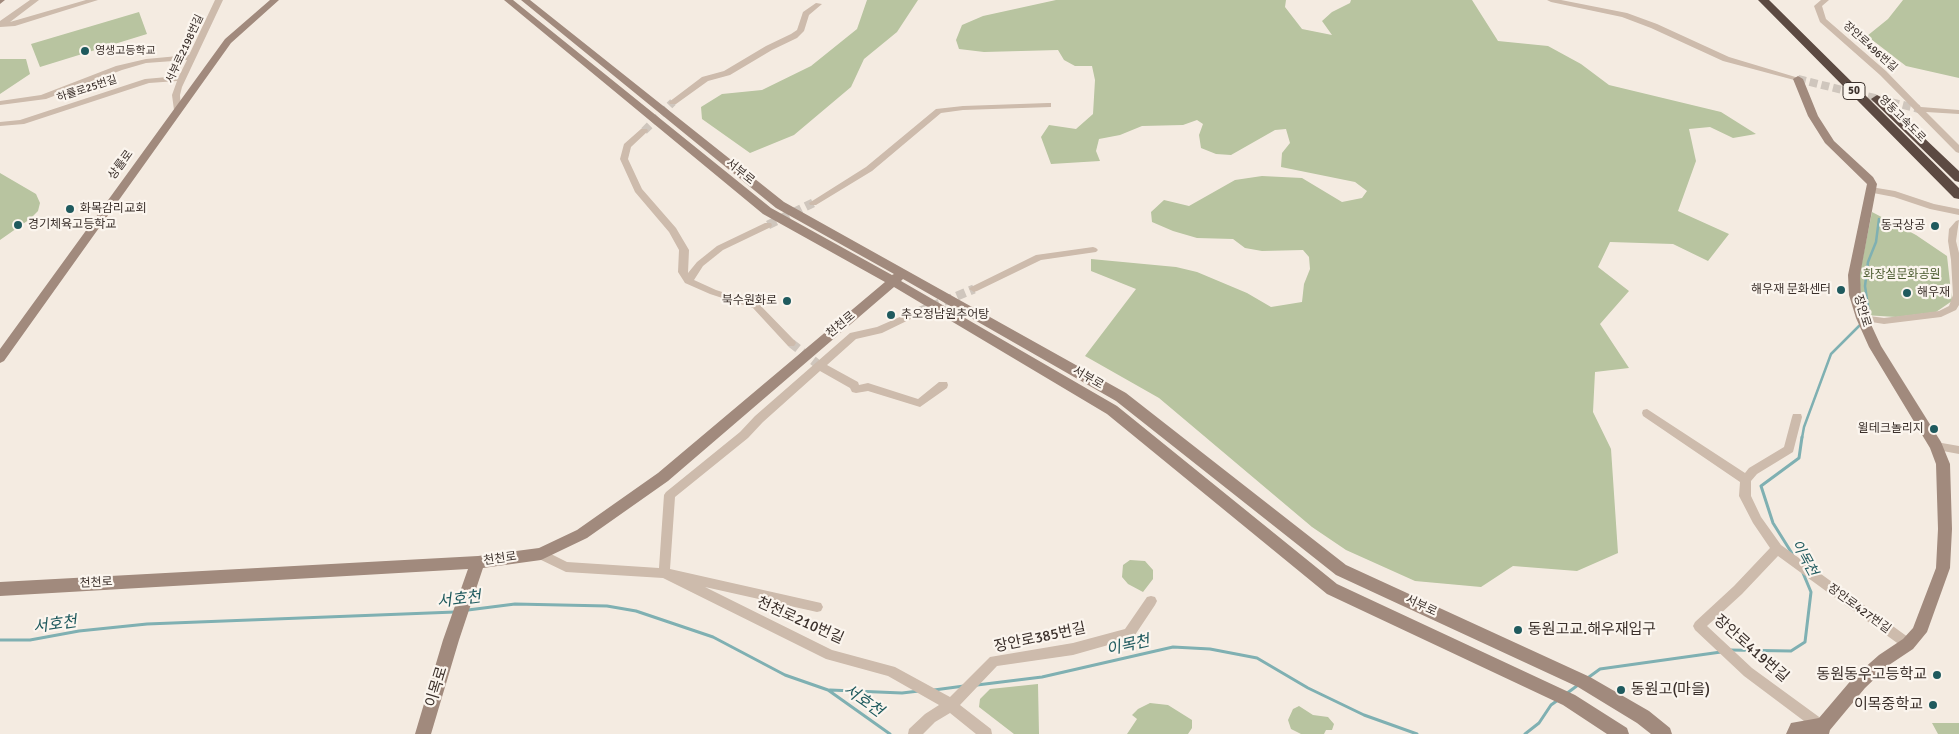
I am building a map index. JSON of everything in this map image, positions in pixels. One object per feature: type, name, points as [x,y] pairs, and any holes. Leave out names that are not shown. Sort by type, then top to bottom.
[{"type":"highway","name":"영동고속도로","points":[[1763,0],[1959,195]]},
{"type":"highway","name":"영동고속도로","points":[[1776,0],[1959,178]]},
{"type":"main road","points":[[244,26],[250,15],[267,0]]},
{"type":"main road","name":"상률로","points":[[0,358],[228,41],[276,0]]},
{"type":"main road","points":[[244,26],[262,16],[283,0]]},
{"type":"main road","name":"서부로","points":[[508,0],[767,211],[898,277],[1121,397],[1342,570],[1584,682],[1643,717],[1664,734]]},
{"type":"main road","name":"서부로","points":[[525,0],[780,205],[1112,410],[1332,590],[1569,700],[1621,734]]},
{"type":"main road","points":[[1798,79],[1808,100],[1812,116],[1830,143],[1869,178],[1871,190]]},
{"type":"main road","name":"장안로","points":[[1820,731],[1859,683],[1884,660],[1908,644],[1919,632],[1943,568],[1946,528],[1943,464],[1936,446],[1875,347],[1862,318],[1855,295],[1854,275],[1862,227],[1871,190]]},
{"type":"main road","name":"천천로","points":[[0,589],[478,562],[541,554],[582,534],[663,477],[898,277]]},
{"type":"main road","name":"이목로","points":[[422,734],[451,640],[478,562]]},
{"type":"main road","points":[[1794,734],[1797,729],[1820,731]]},
{"type":"street","points":[[1,24],[35,0]]},
{"type":"street","points":[[1,24],[12,24],[94,0]]},
{"type":"street","name":"서부로2198번길","points":[[178,110],[176,95],[182,78],[219,0]]},
{"type":"street","points":[[1551,0],[1624,15],[1654,26],[1726,59],[1798,79]]},
{"type":"street","name":"장안로496번길","points":[[1825,0],[1818,6],[1823,20],[1883,73],[1919,109]]},
{"type":"street","points":[[673,102],[705,79],[727,73],[794,36],[800,31],[806,14],[818,4]]},
{"type":"street","name":"하률로25번길","points":[[0,103],[43,97],[120,68],[146,61],[193,57]]},
{"type":"street","name":"하률로25번길","points":[[0,124],[21,122],[148,81],[182,78]]},
{"type":"street","points":[[813,202],[868,169],[931,116],[940,111],[963,108],[1048,105]]},
{"type":"street","points":[[1919,109],[1959,112]]},
{"type":"street","points":[[1919,109],[1959,150]]},
{"type":"street","points":[[644,131],[627,146],[624,159],[638,190],[673,230],[684,250],[683,272],[688,281],[713,292],[756,306],[791,342]]},
{"type":"street","points":[[1871,190],[1895,194],[1932,207],[1959,212]]},
{"type":"street","points":[[1862,318],[1884,320],[1911,318],[1942,314],[1953,308],[1958,295],[1956,260],[1952,242],[1953,229],[1959,223]]},
{"type":"street","points":[[688,281],[700,264],[720,248],[768,225]]},
{"type":"street","points":[[974,289],[1039,257],[1093,250]]},
{"type":"street","points":[[664,573],[670,495],[744,435],[759,419],[853,336],[879,330],[918,312]]},
{"type":"street","points":[[820,366],[854,385],[856,389],[868,387],[920,403],[943,385]]},
{"type":"street","points":[[1647,413],[1746,480],[1753,470],[1789,450],[1797,417]]},
{"type":"street","points":[[1936,446],[1959,450]]},
{"type":"street","name":"장안로427번길","points":[[1746,480],[1745,496],[1757,520],[1777,549],[1908,644]]},
{"type":"street","name":"장안로419번길","points":[[1777,549],[1738,590],[1699,626],[1748,672],[1820,731]]},
{"type":"street","name":"천천로210번길","points":[[541,554],[566,567],[664,573],[817,607]]},
{"type":"street","name":"천천로210번길","points":[[664,573],[830,655],[891,671],[951,705]]},
{"type":"street","name":"장안로385번길","points":[[914,734],[924,724],[951,705],[994,661],[1073,649],[1129,634],[1151,601]]},
{"type":"street","points":[[951,705],[986,734]]},
{"type":"green space","points":[[867,0],[918,0],[897,32],[864,59],[851,87],[794,135],[750,153],[702,119],[701,107],[722,94],[762,90],[811,66],[857,29]]},
{"type":"green space","points":[[1056,0],[1286,0],[1285,7],[1302,29],[1332,35],[1322,21],[1332,12],[1350,3],[1351,0],[1472,0],[1498,41],[1548,46],[1581,64],[1609,85],[1721,112],[1756,134],[1733,138],[1710,127],[1689,129],[1696,161],[1678,211],[1729,234],[1708,261],[1673,244],[1610,242],[1598,267],[1629,291],[1600,324],[1629,368],[1595,372],[1593,412],[1611,449],[1618,553],[1577,571],[1513,566],[1481,587],[1415,581],[1346,550],[1312,527],[1159,398],[1085,356],[1136,289],[1091,271],[1091,259],[1176,267],[1197,272],[1247,293],[1271,307],[1302,302],[1304,284],[1310,269],[1309,257],[1303,250],[1262,251],[1245,248],[1233,239],[1197,238],[1173,231],[1152,222],[1151,212],[1164,200],[1189,206],[1235,180],[1262,176],[1302,178],[1342,202],[1362,198],[1367,191],[1355,182],[1281,167],[1282,153],[1290,143],[1286,129],[1275,130],[1231,155],[1216,154],[1201,148],[1199,135],[1203,124],[1197,120],[1183,125],[1142,126],[1120,135],[1099,139],[1096,151],[1100,161],[1051,164],[1041,137],[1049,125],[1076,129],[1093,114],[1095,80],[1092,66],[1075,66],[1064,60],[1058,50],[984,52],[959,49],[956,40],[962,25],[983,16]]},
{"type":"green space","points":[[1903,0],[1959,0],[1959,78],[1906,66],[1867,36],[1888,19]]},
{"type":"green space","points":[[139,12],[147,34],[40,67],[31,44]]},
{"type":"green space","points":[[0,59],[26,59],[30,74],[0,94]]},
{"type":"green space","points":[[0,173],[36,194],[40,203],[38,211],[30,219],[0,240]]},
{"type":"green space","name":"화장실문화공원","points":[[1872,212],[1916,235],[1947,256],[1952,301],[1936,312],[1896,317],[1864,315],[1859,277]]},
{"type":"green space","points":[[1130,560],[1145,561],[1153,570],[1153,579],[1143,592],[1128,584],[1122,577],[1123,565]]},
{"type":"green space","points":[[1038,684],[1039,734],[1014,734],[979,707],[980,699],[990,689]]},
{"type":"green space","points":[[1150,703],[1168,705],[1192,720],[1192,728],[1188,734],[1127,734],[1137,719],[1132,715],[1138,709]]},
{"type":"green space","points":[[1299,706],[1313,715],[1328,717],[1334,724],[1332,730],[1326,730],[1324,734],[1301,734],[1291,729],[1288,720],[1293,709]]},
{"type":"green space","points":[[1932,723],[1959,723],[1959,734],[1938,734]]},
{"type":"waterway","name":"이목천","points":[[1866,318],[1869,313],[1865,286],[1868,262],[1876,242],[1879,219]]},
{"type":"waterway","name":"이목천","points":[[1802,438],[1804,427],[1831,354],[1861,324]]},
{"type":"waterway","name":"이목천","points":[[1793,555],[1773,523],[1761,486],[1799,458],[1802,437]]},
{"type":"waterway","name":"이목천","points":[[1729,650],[1791,651],[1805,642],[1811,592],[1803,573]]},
{"type":"waterway","name":"서호천","points":[[468,610],[515,604],[607,606],[636,611],[713,637],[785,675],[828,690],[890,734]]},
{"type":"waterway","name":"서호천","points":[[0,640],[30,640],[79,631],[147,624],[455,612]]},
{"type":"waterway","name":"이목천","points":[[977,685],[1042,677],[1173,647],[1210,649],[1257,658],[1308,688],[1364,715],[1417,734]]},
{"type":"waterway","name":"이목천","points":[[1589,677],[1600,669],[1721,652]]},
{"type":"waterway","name":"이목천","points":[[1566,694],[1578,685]]},
{"type":"waterway","name":"이목천","points":[[934,690],[964,686]]},
{"type":"waterway","name":"이목천","points":[[830,690],[902,693],[919,691]]},
{"type":"waterway","name":"이목천","points":[[1525,734],[1539,723],[1551,705],[1558,700]]},
{"type":"tunnel","points":[[1798,79],[1919,109]]},
{"type":"tunnel","points":[[644,131],[673,102]]},
{"type":"tunnel","points":[[768,225],[813,203]]},
{"type":"tunnel","points":[[918,312],[974,289]]},
{"type":"tunnel","points":[[791,343],[820,366]]},
{"type":"place","name":"영생고등학교","points":[[85,51]]},
{"type":"place","name":"화목감리교회","points":[[70,209]]},
{"type":"place","name":"경기체육고등학교","points":[[18,225]]},
{"type":"place","name":"동국상공","points":[[1935,226]]},
{"type":"place","name":"해우재 문화센터","points":[[1841,290]]},
{"type":"place","name":"해우재","points":[[1907,293]]},
{"type":"place","name":"북수원화로","points":[[787,301]]},
{"type":"place","name":"추오정남원추어탕","points":[[891,315]]},
{"type":"place","name":"윌테크놀리지","points":[[1934,429]]},
{"type":"place","name":"동원고교.해우재입구","points":[[1518,630]]},
{"type":"place","name":"동원동우고등학교","points":[[1937,675]]},
{"type":"place","name":"동원고(마을)","points":[[1621,690]]},
{"type":"place","name":"이목중학교","points":[[1933,705]]}]
